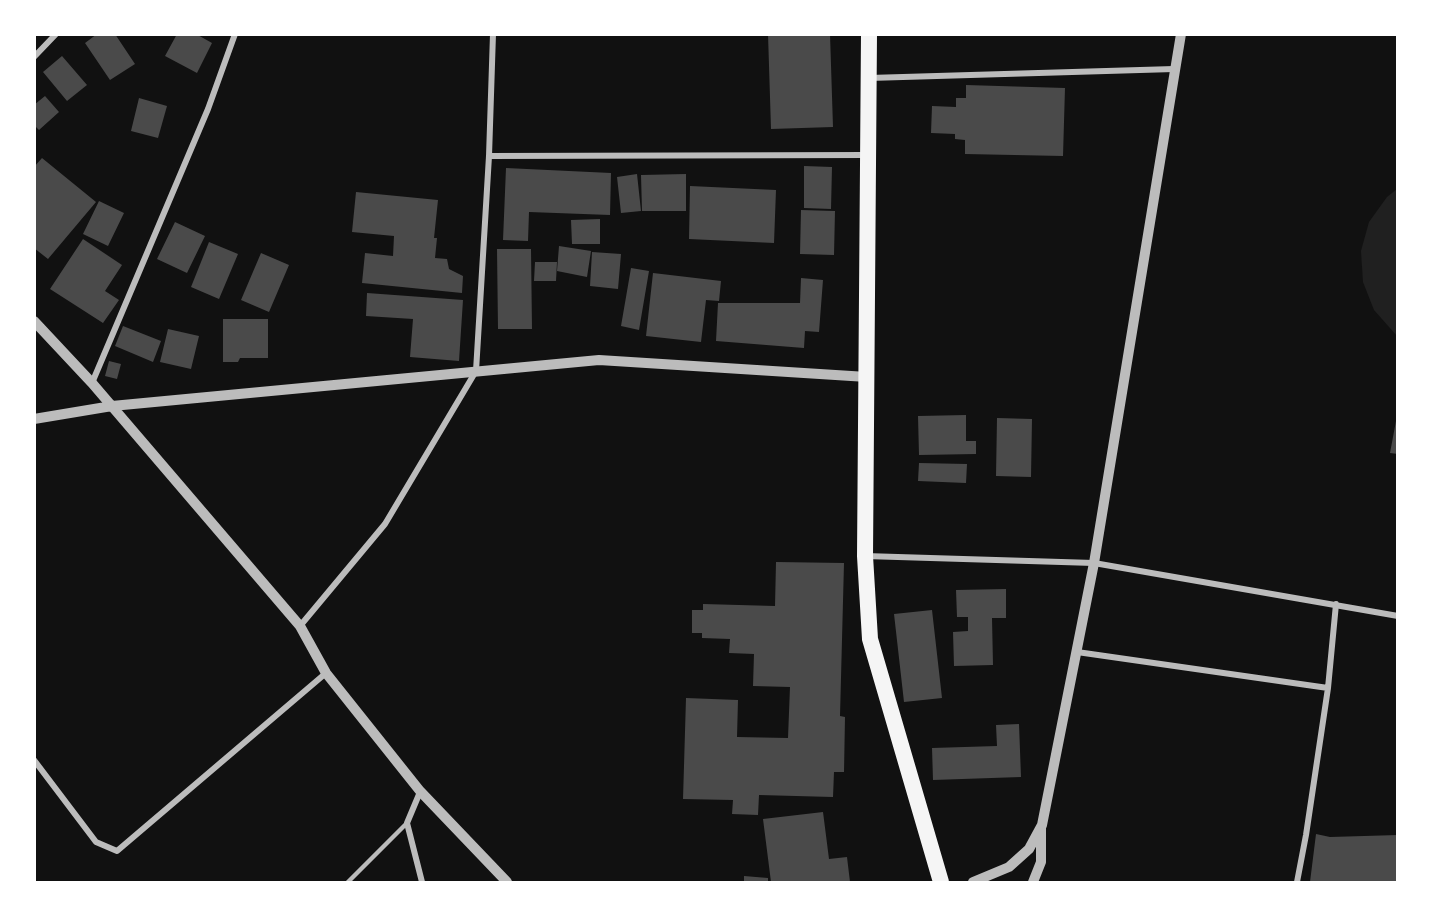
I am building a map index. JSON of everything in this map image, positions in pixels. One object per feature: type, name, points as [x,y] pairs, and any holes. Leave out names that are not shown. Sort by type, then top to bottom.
[{"type":"highway","points":[[869,34],[865,556],[870,639],[940,882]]},
{"type":"street","points":[[34,57],[56,34]]},
{"type":"street","points":[[92,383],[208,109],[235,34]]},
{"type":"street","points":[[300,626],[385,524],[476,371],[489,156],[493,34]]},
{"type":"street","points":[[1033,882],[1041,862],[1042,825],[1094,563],[1181,34]]},
{"type":"street","points":[[868,78],[1174,69]]},
{"type":"street","points":[[489,156],[867,155]]},
{"type":"street","points":[[34,321],[92,383],[300,626],[326,673],[420,791],[507,882]]},
{"type":"street","points":[[34,419],[112,406],[599,360],[867,377]]},
{"type":"street","points":[[865,556],[1094,563],[1398,616]]},
{"type":"street","points":[[1297,882],[1328,688],[1336,604]]},
{"type":"street","points":[[1077,652],[1328,688]]},
{"type":"street","points":[[34,760],[96,842],[117,851],[326,673]]},
{"type":"street","points":[[420,791],[407,823],[422,882]]},
{"type":"street","points":[[973,882],[1009,867],[1029,849],[1042,825]]},
{"type":"lane","points":[[348,882],[407,823]]},
{"type":"shaded area","points":[[1397,189],[1397,336],[1374,310],[1363,282],[1361,251],[1369,222],[1387,197]]},
{"type":"building","points":[[97,34],[115,34],[135,64],[110,80],[85,43]]},
{"type":"building","points":[[177,34],[196,34],[212,43],[197,73],[165,56]]},
{"type":"building","points":[[768,34],[830,34],[833,127],[771,129]]},
{"type":"building","points":[[62,56],[87,85],[67,101],[43,72]]},
{"type":"building","points":[[966,85],[1065,88],[1063,156],[965,154],[965,140],[955,139],[955,134],[931,133],[932,106],[956,107],[956,98],[966,98]]},
{"type":"building","points":[[45,96],[59,112],[39,130],[34,125],[34,105]]},
{"type":"building","points":[[139,98],[167,106],[158,138],[131,131]]},
{"type":"building","points":[[42,158],[96,202],[48,259],[34,248],[34,167]]},
{"type":"building","points":[[804,166],[832,167],[831,209],[804,208]]},
{"type":"building","points":[[506,168],[611,173],[610,215],[529,212],[528,241],[503,240]]},
{"type":"building","points":[[637,174],[641,211],[621,213],[617,177]]},
{"type":"building","points":[[686,174],[686,211],[642,211],[641,175]]},
{"type":"building","points":[[690,186],[776,190],[774,243],[689,239]]},
{"type":"building","points":[[356,192],[438,200],[434,238],[437,238],[435,258],[447,259],[449,269],[463,276],[462,293],[362,283],[365,253],[393,256],[394,236],[352,232]]},
{"type":"building","points":[[99,201],[124,213],[108,246],[83,234]]},
{"type":"building","points":[[801,210],[835,211],[834,255],[800,254]]},
{"type":"building","points":[[600,219],[600,244],[572,244],[571,220]]},
{"type":"building","points":[[175,222],[205,236],[187,273],[157,259]]},
{"type":"building","points":[[83,239],[122,265],[105,291],[119,300],[103,323],[50,289]]},
{"type":"building","points":[[209,242],[238,254],[219,299],[191,287]]},
{"type":"building","points":[[559,246],[591,251],[587,277],[557,271]]},
{"type":"building","points":[[497,249],[531,249],[532,329],[498,329]]},
{"type":"building","points":[[592,252],[621,254],[618,289],[590,286]]},
{"type":"building","points":[[261,253],[289,265],[269,312],[241,300]]},
{"type":"building","points":[[535,262],[557,262],[556,281],[534,281]]},
{"type":"building","points":[[631,268],[649,271],[639,330],[621,326]]},
{"type":"building","points":[[653,273],[721,281],[719,301],[706,300],[701,342],[646,336]]},
{"type":"building","points":[[801,278],[823,280],[819,332],[805,331],[804,348],[716,341],[718,303],[800,303]]},
{"type":"building","points":[[367,293],[463,300],[459,361],[410,357],[413,319],[366,316]]},
{"type":"building","points":[[223,319],[268,319],[268,358],[240,358],[238,362],[223,362]]},
{"type":"building","points":[[123,326],[161,341],[153,362],[115,346]]},
{"type":"building","points":[[168,329],[199,336],[191,369],[160,362]]},
{"type":"building","points":[[109,361],[121,364],[117,379],[105,376]]},
{"type":"building","points":[[966,415],[966,441],[976,441],[976,454],[919,455],[918,416]]},
{"type":"building","points":[[997,418],[1032,419],[1031,477],[996,476]]},
{"type":"building","points":[[1396,421],[1398,421],[1398,454],[1390,453]]},
{"type":"building","points":[[919,463],[967,464],[966,483],[918,481]]},
{"type":"building","points":[[776,562],[844,563],[840,716],[845,717],[844,772],[834,772],[833,797],[759,795],[758,815],[732,814],[733,800],[683,799],[686,698],[738,700],[737,737],[788,738],[790,687],[753,686],[754,654],[729,653],[730,639],[702,638],[702,633],[692,633],[692,610],[703,610],[703,604],[775,606]]},
{"type":"building","points":[[1006,589],[1006,618],[992,618],[993,665],[954,666],[953,632],[968,631],[968,617],[957,617],[956,590]]},
{"type":"building","points":[[932,610],[942,698],[904,702],[894,614]]},
{"type":"building","points":[[1019,724],[1021,777],[933,780],[932,748],[997,746],[996,725]]},
{"type":"building","points":[[823,812],[829,859],[847,857],[850,882],[771,882],[763,819]]},
{"type":"building","points":[[1316,834],[1330,837],[1398,835],[1398,882],[1310,882]]},
{"type":"building","points":[[744,876],[768,878],[768,882],[744,882]]}]
